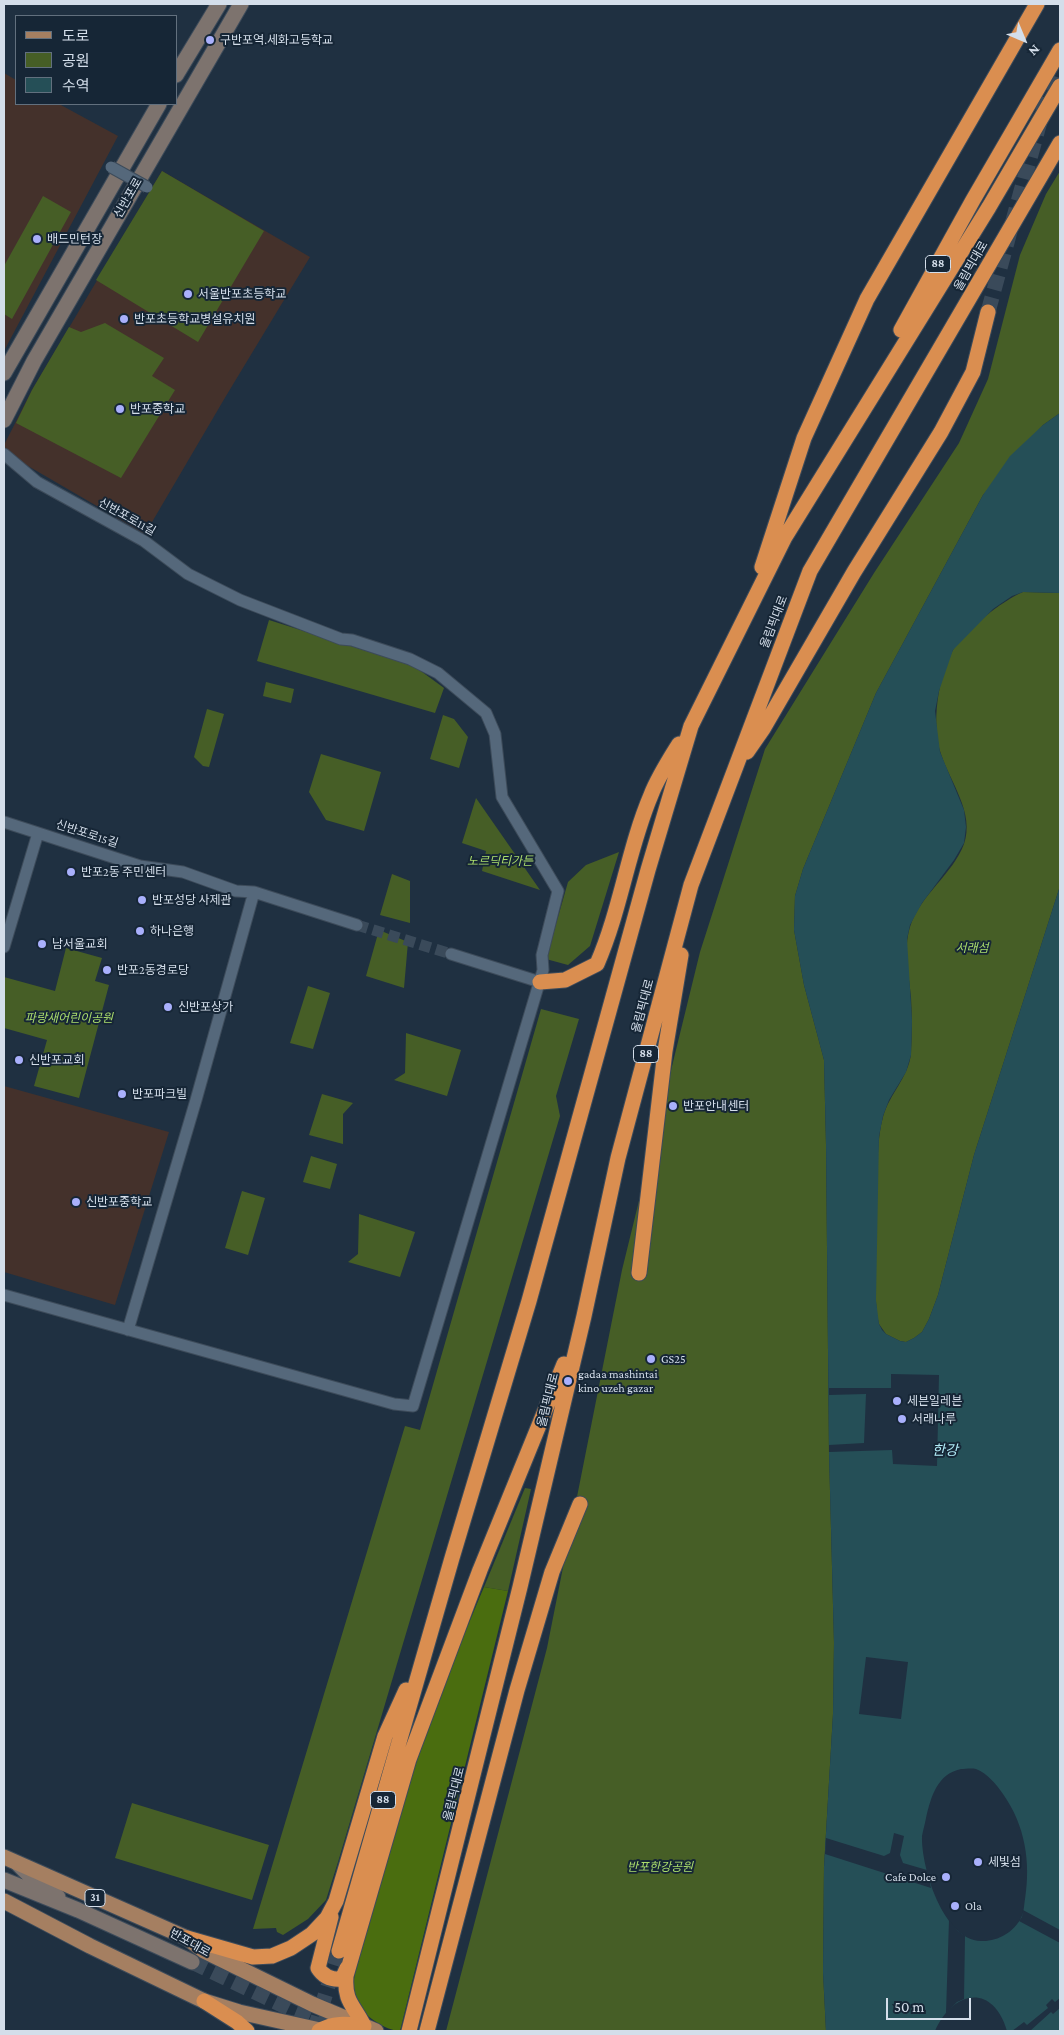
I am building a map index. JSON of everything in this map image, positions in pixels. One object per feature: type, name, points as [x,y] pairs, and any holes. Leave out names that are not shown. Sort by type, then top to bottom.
[{"type":"highway","points":[[748,613],[804,438],[867,300],[1037,4]]},
{"type":"highway","name":"올림픽대로","points":[[819,481],[973,200],[1060,50]]},
{"type":"highway","name":"올림픽대로","points":[[345,1956],[426,1648],[529,1301],[648,870],[691,726],[786,537],[989,207],[1060,86]]},
{"type":"highway","name":"올림픽대로","points":[[408,2031],[448,1879],[518,1596],[584,1316],[618,1158],[696,870],[810,571],[1060,143]]},
{"type":"highway","points":[[732,774],[763,729],[854,572],[941,432],[972,372],[988,312]]},
{"type":"highway","points":[[540,982],[566,980],[597,964],[614,920],[636,837],[651,793],[691,726]]},
{"type":"highway","points":[[639,1273],[664,1051],[696,870]]},
{"type":"highway","points":[[426,1648],[385,1736],[336,1901],[318,1968],[321,1974],[336,1980],[342,1979],[345,1956],[410,1760],[480,1570],[584,1316]]},
{"type":"highway","points":[[427,2031],[517,1690],[552,1572],[580,1504]]},
{"type":"highway","points":[[448,1879],[517,1690]]},
{"type":"highway","points":[[187,1938],[252,1957],[272,1956],[291,1948],[312,1934],[327,1918],[336,1901]]},
{"type":"highway","points":[[345,1956],[347,1999],[370,2029]]},
{"type":"highway","points":[[417,2031],[425,1965]]},
{"type":"highway","points":[[204,2001],[237,2022],[247,2031]]},
{"type":"highway","points":[[321,2031],[330,2025],[342,2023],[370,2029]]},
{"type":"main road","points":[[178,72],[219,4]]},
{"type":"main road","name":"신반포로","points":[[4,420],[34,361],[241,4]]},
{"type":"main road","name":"신반포로","points":[[4,373],[158,105]]},
{"type":"main road","points":[[10,1860],[78,1910]]},
{"type":"main road","name":"반포대로","points":[[10,1860],[187,1938],[204,1951],[303,2000],[370,2029]]},
{"type":"main road","points":[[4,1880],[78,1910]]},
{"type":"main road","points":[[4,1901],[90,1946],[204,2001],[239,2012],[321,2031]]},
{"type":"main road","name":"반포대로","points":[[78,1910],[192,1962]]},
{"type":"street","points":[[110,167],[147,187]]},
{"type":"street","name":"신반포로11길","points":[[4,454],[37,482],[144,541],[188,574],[240,600],[341,639],[352,640],[410,659],[438,673],[486,713],[495,734],[502,797],[558,891],[542,955],[543,970],[540,982],[413,1406],[394,1404],[128,1330]]},
{"type":"street","name":"신반포로15길","points":[[4,822],[140,866],[184,872],[236,891],[254,892],[357,925]]},
{"type":"street","points":[[4,947],[38,833]]},
{"type":"street","points":[[4,1295],[128,1330],[201,1082],[254,892]]},
{"type":"street","points":[[450,954],[540,982]]},
{"type":"shaded area","points":[[4,73],[15,79],[15,105],[61,105],[118,136],[4,351]]},
{"type":"shaded area","points":[[162,171],[310,257],[145,534],[4,452],[4,445],[32,390]]},
{"type":"shaded area","name":"신반포중학교","points":[[4,1086],[169,1132],[115,1305],[4,1272]]},
{"type":"green space","points":[[162,171],[264,231],[198,342],[96,280]]},
{"type":"green space","name":"반포한강공원","points":[[1060,171],[1060,413],[1043,425],[983,495],[876,693],[803,869],[795,896],[794,930],[804,985],[824,1060],[829,1452],[834,1643],[833,1714],[824,1867],[823,1972],[826,2031],[446,2031],[547,1648],[622,1270],[700,952],[765,749],[874,573],[959,443],[988,379],[1020,255],[1046,194]]},
{"type":"green space","name":"배드민턴장","points":[[43,196],[71,212],[12,319],[4,314],[4,266]]},
{"type":"green space","points":[[105,323],[164,358],[152,376],[175,390],[121,478],[16,423],[32,390],[69,327],[81,332]]},
{"type":"green space","name":"서래섬","points":[[1023,592],[1060,593],[1060,886],[974,1155],[938,1295],[922,1332],[906,1342],[886,1334],[879,1324],[877,1315],[875,1266],[878,1150],[883,1117],[907,1070],[911,1053],[912,1025],[907,962],[907,944],[910,927],[921,905],[959,855],[967,832],[964,809],[945,765],[938,742],[936,715],[940,687],[943,673],[953,650],[965,634],[984,617]]},
{"type":"green space","points":[[269,620],[414,666],[444,688],[435,713],[257,661]]},
{"type":"green space","points":[[266,682],[294,689],[291,703],[263,696]]},
{"type":"green space","points":[[207,709],[224,714],[209,767],[203,766],[194,757]]},
{"type":"green space","points":[[443,715],[454,719],[468,737],[459,768],[430,759]]},
{"type":"green space","points":[[321,754],[381,772],[364,831],[326,820],[309,792]]},
{"type":"green space","name":"노르딕티가든","points":[[476,798],[540,890],[482,871],[486,851],[462,843]]},
{"type":"green space","points":[[619,852],[590,946],[568,965],[546,959],[568,882],[586,865]]},
{"type":"green space","points":[[392,874],[410,881],[410,923],[380,915]]},
{"type":"green space","points":[[379,930],[408,942],[404,988],[366,976]]},
{"type":"green space","name":"파랑새어린이공원","points":[[66,948],[102,958],[95,981],[109,985],[79,1098],[34,1086],[47,1040],[4,1028],[4,977],[55,991]]},
{"type":"green space","points":[[308,986],[330,993],[313,1049],[290,1043]]},
{"type":"green space","points":[[541,1009],[579,1019],[556,1096],[560,1116],[338,1862],[326,1900],[308,1919],[283,1935],[277,1932],[276,1928],[253,1929],[405,1426],[420,1430]]},
{"type":"green space","points":[[406,1033],[461,1050],[447,1096],[394,1080],[405,1073]]},
{"type":"green space","points":[[322,1094],[353,1103],[343,1114],[343,1144],[309,1135]]},
{"type":"green space","points":[[311,1156],[337,1164],[330,1189],[303,1182]]},
{"type":"green space","points":[[242,1191],[265,1198],[248,1255],[225,1248]]},
{"type":"green space","points":[[359,1214],[415,1232],[400,1277],[348,1262],[358,1254]]},
{"type":"green space","points":[[525,1488],[531,1489],[508,1591],[484,1587]]},
{"type":"green space","points":[[484,1587],[508,1591],[400,2031],[394,2030],[374,2021],[358,2005],[353,1993],[356,1968],[352,1967],[434,1706]]},
{"type":"green space","points":[[132,1803],[269,1845],[252,1900],[115,1858]]},
{"type":"water","name":"한강","points":[[1060,413],[1060,593],[1023,592],[1012,596],[993,609],[953,650],[939,691],[935,711],[940,752],[964,810],[966,827],[964,843],[954,860],[922,903],[910,925],[907,939],[912,1021],[911,1055],[906,1072],[889,1100],[879,1136],[876,1300],[879,1324],[882,1330],[900,1341],[906,1342],[922,1332],[929,1319],[938,1295],[974,1155],[1060,886],[1060,2031],[1007,2031],[1001,2016],[992,2005],[983,1999],[972,1998],[962,2000],[952,2007],[943,2017],[935,2031],[826,2031],[823,1972],[824,1867],[833,1714],[834,1643],[829,1452],[824,1060],[804,985],[794,930],[795,896],[803,869],[876,693],[983,495],[1010,456],[1043,425]],"holes":[[[866,1657],[908,1662],[901,1719],[859,1714]],[[961,1769],[976,1769],[995,1783],[1017,1818],[1024,1844],[1027,1885],[1022,1916],[1014,1928],[993,1940],[981,1941],[968,1937],[956,1929],[945,1916],[937,1900],[925,1865],[922,1834],[933,1795],[946,1776]]]},
{"type":"pier","name":"서래나루","points":[[891,1374],[939,1375],[937,1466],[893,1464],[892,1450],[829,1452],[829,1445],[864,1443],[866,1394],[829,1395],[829,1388],[891,1388]]},
{"type":"pier","points":[[894,1833],[904,1836],[900,1855],[903,1863],[927,1870],[931,1888],[825,1854],[826,1838],[884,1856],[890,1853]]},
{"type":"pier","points":[[1023,1910],[1060,1930],[1060,1943],[1019,1921]]},
{"type":"pier","points":[[949,1920],[965,1936],[964,1999],[957,2002],[946,2013]]},
{"type":"pier","points":[[1060,1998],[1060,2008],[1053,2014],[1051,2012],[1030,2031],[1012,2031],[1024,2022],[1027,2025],[1048,2008],[1046,2005],[1052,1999],[1055,2002]]},
{"type":"tunnel","points":[[988,312],[1056,63]]},
{"type":"tunnel","points":[[357,925],[451,954]]},
{"type":"tunnel","points":[[314,2031],[339,1951]]},
{"type":"tunnel","points":[[192,1962],[292,2010],[338,2029]]},
{"type":"place","name":"구반포역.세화고등학교","points":[[210,40]]},
{"type":"place","name":"배드민턴장","points":[[37,239]]},
{"type":"place","name":"서울반포초등학교","points":[[188,294]]},
{"type":"place","name":"반포초등학교병설유치원","points":[[124,319]]},
{"type":"place","name":"반포중학교","points":[[120,409]]},
{"type":"place","name":"반포2동 주민센터","points":[[71,872]]},
{"type":"place","name":"반포성당 사제관","points":[[142,900]]},
{"type":"place","name":"하나은행","points":[[140,931]]},
{"type":"place","name":"남서울교회","points":[[42,944]]},
{"type":"place","name":"반포2동경로당","points":[[107,970]]},
{"type":"place","name":"신반포상가","points":[[168,1007]]},
{"type":"place","name":"신반포교회","points":[[19,1060]]},
{"type":"place","name":"반포파크빌","points":[[122,1094]]},
{"type":"place","name":"반포안내센터","points":[[673,1106]]},
{"type":"place","name":"신반포중학교","points":[[76,1202]]},
{"type":"place","name":"GS25","points":[[651,1359]]},
{"type":"place","name":"gadaa mashintai kino uzeh gazar","points":[[568,1381]]},
{"type":"place","name":"세븐일레븐","points":[[897,1401]]},
{"type":"place","name":"서래나루","points":[[902,1419]]},
{"type":"place","name":"세빛섬","points":[[978,1862]]},
{"type":"place","name":"Cafe Dolce","points":[[946,1877]]},
{"type":"place","name":"Ola","points":[[955,1906]]}]
